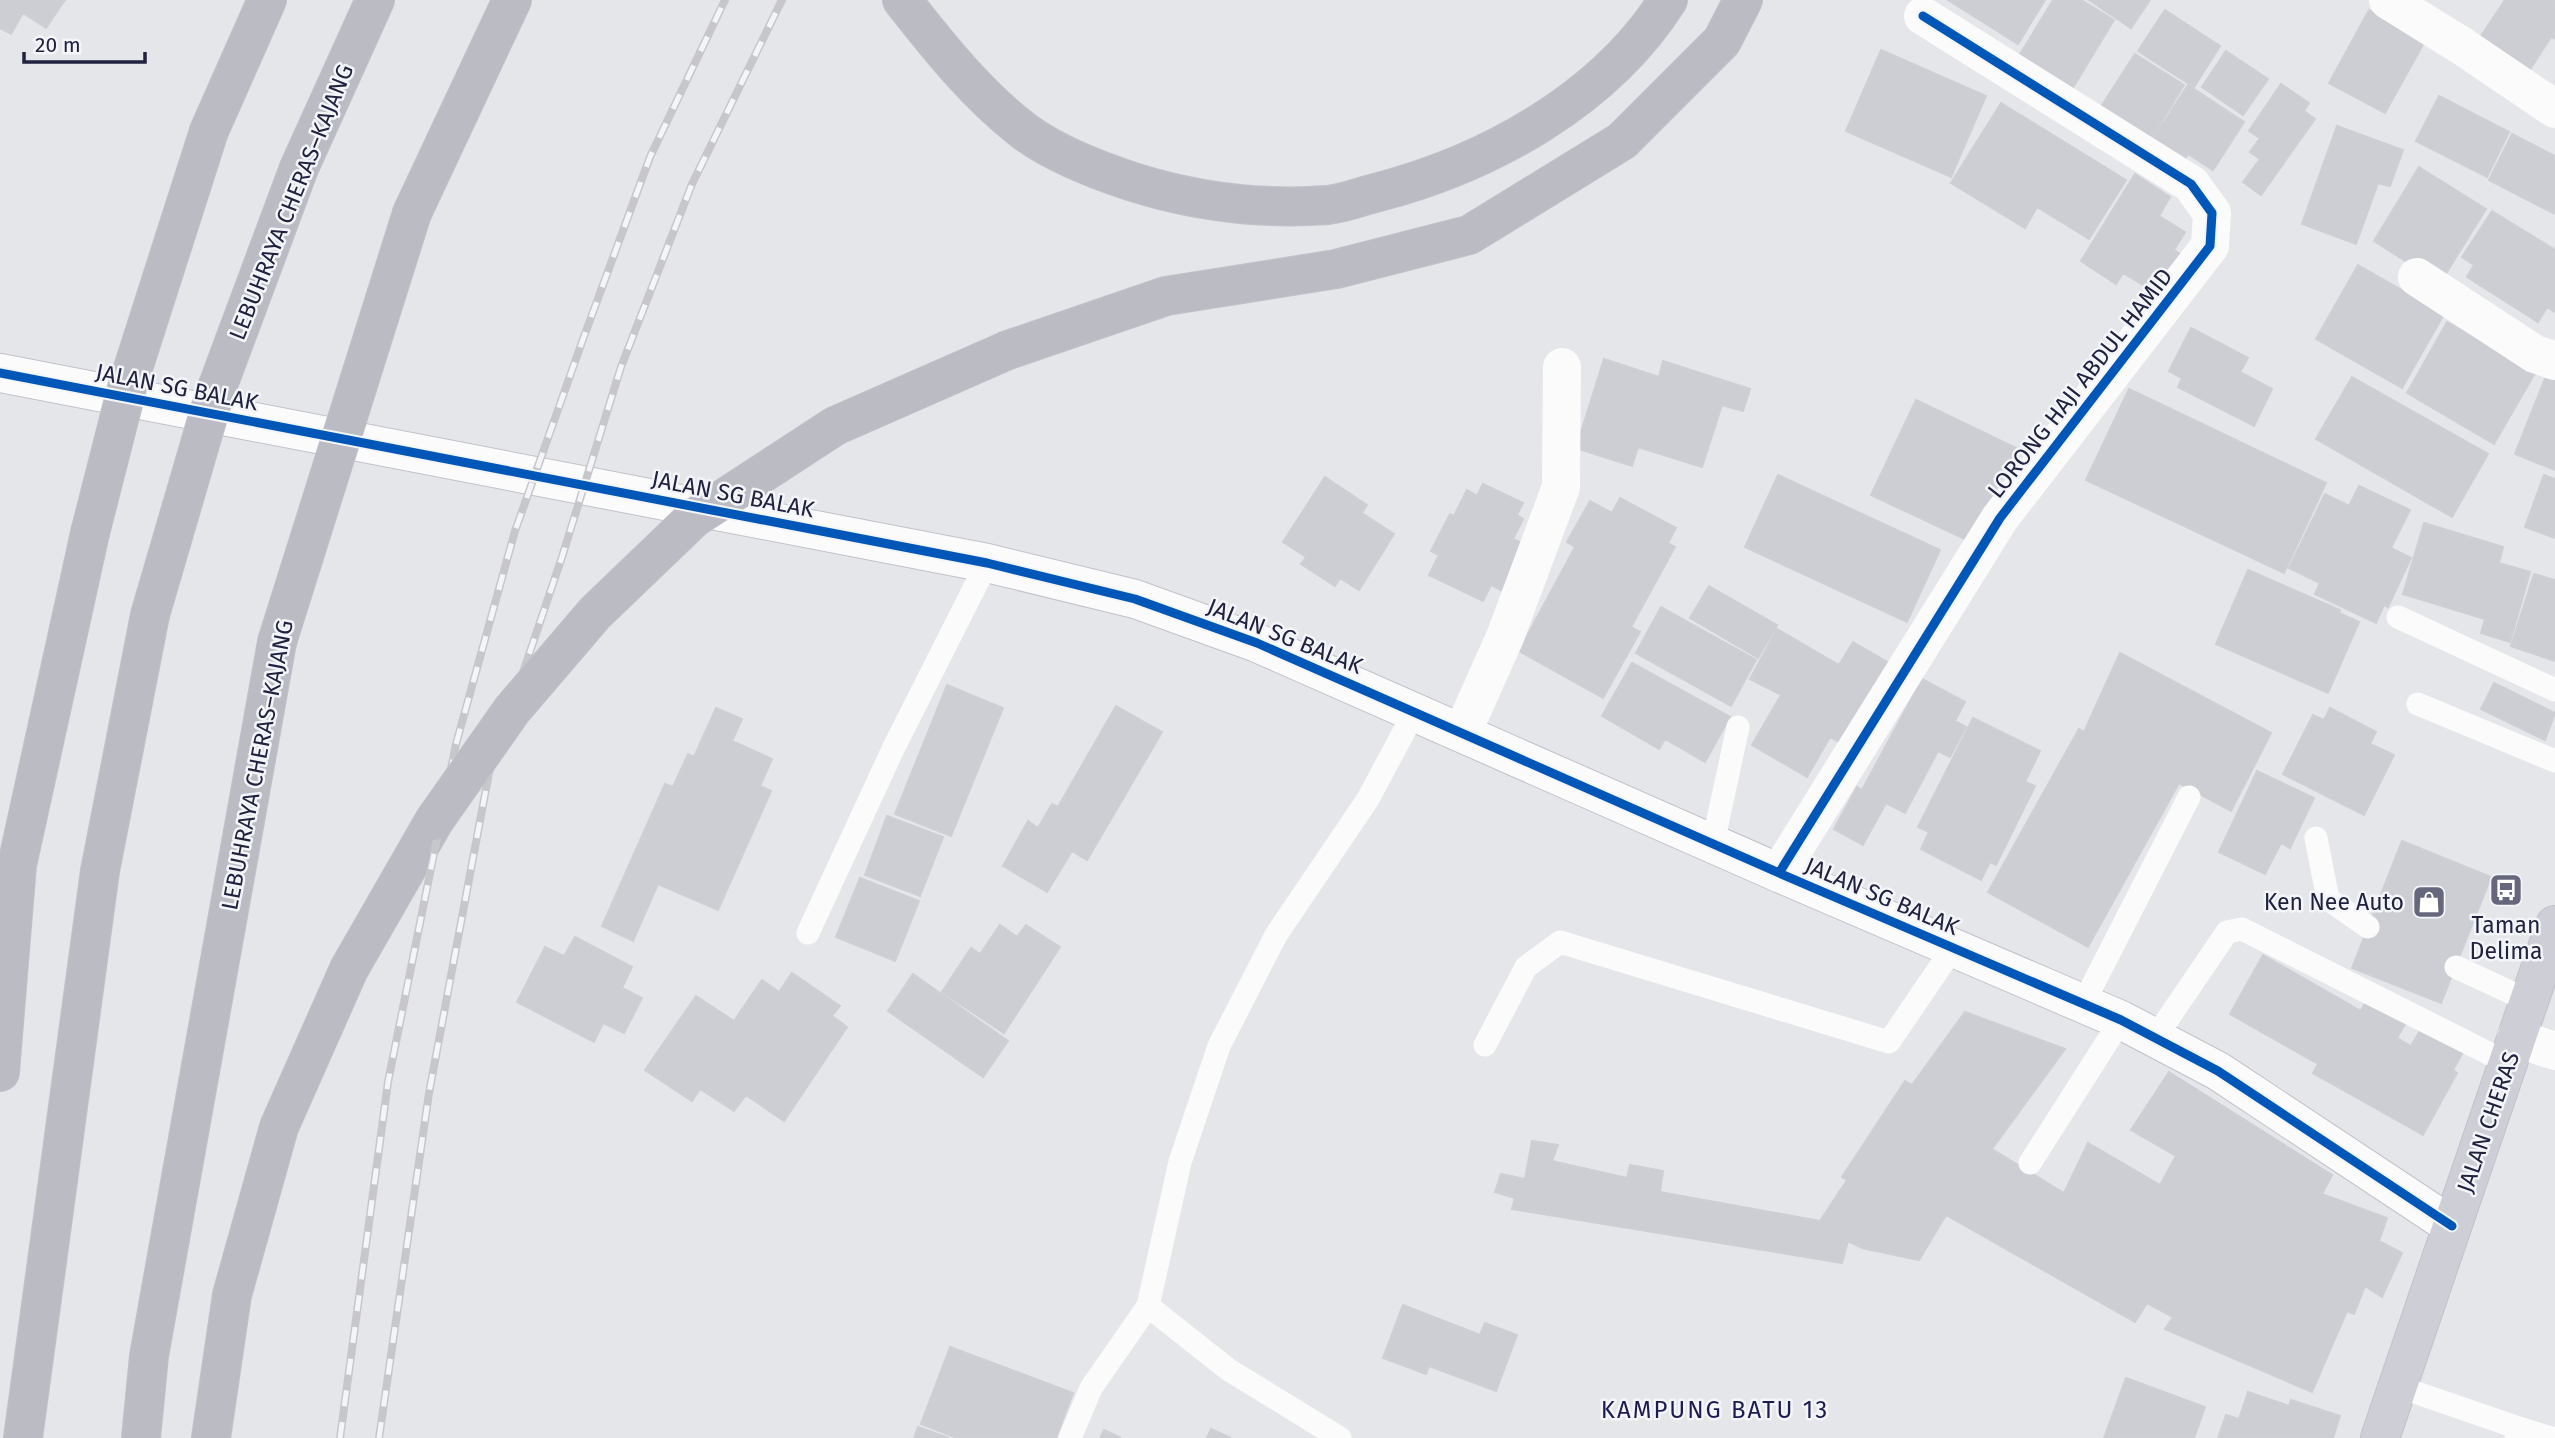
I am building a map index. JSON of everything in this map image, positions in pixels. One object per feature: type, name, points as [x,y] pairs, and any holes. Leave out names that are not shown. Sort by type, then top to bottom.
[{"type":"highway","points":[[0,1072],[17,865],[90,533],[128,384],[209,131],[267,0]]},
{"type":"highway","name":"LEBUHRAYA CHERAS–KAJANG","points":[[23,1438],[100,871],[149,615],[214,396],[299,168],[375,0]]},
{"type":"highway","name":"LEBUHRAYA CHERAS–KAJANG","points":[[141,1438],[149,1356],[277,642],[412,213],[512,0]]},
{"type":"highway","points":[[902,0],[949,60],[1025,132],[1112,175],[1175,195],[1251,207],[1330,205],[1406,185],[1487,154],[1555,113],[1623,59],[1668,0]]},
{"type":"highway","points":[[211,1438],[232,1295],[279,1127],[349,969],[434,821],[512,710],[594,613],[694,519],[835,426],[1008,350],[1166,296],[1336,269],[1469,235],[1622,141],[1722,41],[1743,0]]},
{"type":"main road","name":"JALAN CHERAS","points":[[2379,1438],[2555,925]]},
{"type":"street","points":[[2388,0],[2555,109]]},
{"type":"street","name":"LORONG HAJI ABDUL HAMID","points":[[1779,873],[2000,518],[2210,246],[2212,213],[2191,184],[1923,16]]},
{"type":"street","points":[[2417,276],[2535,354],[2555,361]]},
{"type":"street","points":[[1463,731],[1505,637],[1561,487],[1562,367]]},
{"type":"street","name":"JALAN SG BALAK","points":[[0,373],[987,563],[1135,599],[1257,643],[2121,1020],[2218,1071],[2452,1226]]},
{"type":"street","points":[[2512,1050],[2555,1051]]},
{"type":"lane","points":[[808,933],[894,747],[987,563]]},
{"type":"lane","points":[[2398,617],[2555,690]]},
{"type":"lane","points":[[2418,704],[2555,761]]},
{"type":"lane","points":[[1070,1438],[1091,1388],[1148,1306],[1180,1162],[1219,1046],[1276,935],[1368,799],[1415,711]]},
{"type":"lane","points":[[1713,843],[1738,727]]},
{"type":"lane","points":[[2083,1004],[2189,797]]},
{"type":"lane","points":[[2316,838],[2328,899],[2368,927]]},
{"type":"lane","points":[[2155,1038],[2227,932],[2242,929],[2512,1050]]},
{"type":"lane","points":[[1485,1045],[1526,967],[1560,942],[1889,1042],[1953,948]]},
{"type":"lane","points":[[2456,967],[2529,1001]]},
{"type":"lane","points":[[2030,1163],[2121,1020]]},
{"type":"lane","points":[[1148,1306],[1229,1370],[1340,1438]]},
{"type":"lane","points":[[2397,1386],[2518,1433],[2551,1438]]},
{"type":"building","points":[[0,0],[65,0],[46,28],[23,13],[11,34],[0,28]]},
{"type":"building","points":[[1948,0],[2045,0],[2018,44]]},
{"type":"building","points":[[2053,0],[2081,0],[2114,20],[2069,94],[2016,61]]},
{"type":"building","points":[[2089,0],[2150,0],[2131,28]]},
{"type":"building","points":[[2505,0],[2555,0],[2555,39],[2551,37],[2527,74],[2479,39]]},
{"type":"building","points":[[2165,10],[2220,46],[2194,87],[2138,51]]},
{"type":"building","points":[[2369,10],[2425,41],[2385,113],[2329,83]]},
{"type":"building","points":[[1881,50],[1986,96],[1951,177],[1846,131]]},
{"type":"building","points":[[2226,51],[2268,79],[2243,115],[2202,87]]},
{"type":"building","points":[[2135,54],[2184,85],[2147,145],[2097,113]]},
{"type":"building","points":[[2281,84],[2309,103],[2304,111],[2315,119],[2261,195],[2243,182],[2260,159],[2250,152],[2260,138],[2249,131]]},
{"type":"building","points":[[2188,85],[2244,122],[2213,170],[2188,154],[2179,169],[2147,148]]},
{"type":"building","points":[[2439,96],[2509,132],[2487,177],[2416,141]]},
{"type":"building","points":[[2001,103],[2126,180],[2089,239],[2037,207],[2025,228],[1951,183]]},
{"type":"building","points":[[2337,126],[2403,150],[2390,186],[2378,183],[2356,244],[2302,224]]},
{"type":"building","points":[[2512,134],[2555,156],[2555,214],[2489,180]]},
{"type":"building","points":[[2419,167],[2486,209],[2440,283],[2374,241]]},
{"type":"building","points":[[2135,174],[2170,197],[2159,216],[2185,232],[2174,250],[2186,258],[2166,290],[2154,282],[2150,289],[2123,273],[2116,284],[2081,261]]},
{"type":"building","points":[[2492,211],[2555,250],[2555,312],[2547,307],[2538,322],[2467,277],[2474,265],[2462,257]]},
{"type":"building","points":[[2358,265],[2444,314],[2402,388],[2316,339]]},
{"type":"building","points":[[2447,322],[2535,373],[2494,444],[2407,393]]},
{"type":"building","points":[[2191,328],[2248,358],[2240,372],[2272,389],[2254,426],[2178,387],[2182,378],[2169,371]]},
{"type":"building","points":[[1604,359],[1659,377],[1663,361],[1750,389],[1743,411],[1722,405],[1702,467],[1638,447],[1632,466],[1576,448]]},
{"type":"building","points":[[2546,376],[2555,380],[2555,470],[2515,454]]},
{"type":"building","points":[[2352,377],[2488,454],[2452,517],[2316,439]]},
{"type":"building","points":[[2129,389],[2326,483],[2284,573],[2086,480]]},
{"type":"building","points":[[1916,400],[2016,448],[1971,542],[1871,495]]},
{"type":"building","points":[[1778,475],[1940,550],[1907,622],[1745,547]]},
{"type":"building","points":[[2544,475],[2555,479],[2555,538],[2525,527]]},
{"type":"building","points":[[1325,477],[1367,505],[1362,513],[1394,534],[1359,590],[1340,578],[1335,586],[1301,564],[1306,557],[1283,542]]},
{"type":"building","points":[[1483,484],[1523,503],[1517,515],[1523,519],[1513,539],[1530,547],[1507,593],[1491,585],[1483,601],[1429,575],[1439,555],[1431,551],[1450,514],[1454,516],[1467,490],[1477,496]]},
{"type":"building","points":[[2359,486],[2410,510],[2391,548],[2411,558],[2388,607],[2384,605],[2376,623],[2315,594],[2320,583],[2289,568],[2325,494],[2349,506]]},
{"type":"building","points":[[1620,498],[1676,528],[1668,543],[1675,547],[1631,627],[1640,632],[1603,698],[1519,651],[1575,547],[1567,542],[1590,501],[1612,513]]},
{"type":"building","points":[[2424,523],[2503,547],[2499,563],[2530,572],[2510,642],[2481,633],[2485,619],[2403,594]]},
{"type":"building","points":[[2248,570],[2340,610],[2339,613],[2359,622],[2328,693],[2216,644]]},
{"type":"building","points":[[2534,574],[2555,580],[2555,661],[2511,646]]},
{"type":"building","points":[[1709,586],[1777,625],[1758,658],[1690,618]]},
{"type":"building","points":[[1661,607],[1756,660],[1731,706],[1636,653]]},
{"type":"building","points":[[1777,629],[1839,665],[1853,642],[1896,667],[1850,748],[1830,737],[1807,777],[1752,745],[1781,695],[1750,679]]},
{"type":"building","points":[[2120,653],[2271,733],[2231,811],[2179,783],[2088,947],[1988,892],[2079,729],[2084,732]]},
{"type":"building","points":[[1632,663],[1730,717],[1705,762],[1665,739],[1659,749],[1602,716]]},
{"type":"building","points":[[1922,679],[1965,702],[1955,721],[1966,727],[1950,757],[1938,751],[1905,813],[1886,803],[1863,845],[1834,829],[1857,787],[1862,790]]},
{"type":"building","points":[[2494,683],[2555,713],[2545,740],[2481,709]]},
{"type":"building","points":[[947,685],[1003,708],[951,836],[895,814]]},
{"type":"building","points":[[1116,706],[1162,732],[1087,860],[1072,851],[1047,892],[1003,866],[1028,821],[1038,828],[1052,804],[1058,807]]},
{"type":"building","points":[[716,708],[742,719],[732,741],[772,759],[760,786],[771,791],[718,910],[658,884],[633,941],[602,926],[665,784],[673,787],[688,754],[694,757]]},
{"type":"building","points":[[2330,708],[2376,732],[2370,744],[2394,755],[2364,815],[2283,774],[2313,715],[2324,720]]},
{"type":"building","points":[[1973,718],[2040,751],[2025,782],[2035,786],[1996,865],[1990,862],[1981,880],[1921,849],[1929,832],[1918,827]]},
{"type":"building","points":[[2257,771],[2314,798],[2290,848],[2281,843],[2265,874],[2219,852]]},
{"type":"building","points":[[887,816],[943,837],[920,896],[865,875]]},
{"type":"building","name":"Ken Nee Auto","points":[[2402,841],[2491,877],[2441,1003],[2352,968]]},
{"type":"building","points":[[860,878],[919,901],[895,961],[836,937]]},
{"type":"building","points":[[1000,925],[1017,937],[1026,925],[1060,947],[1004,1033],[942,992],[971,948],[980,954]]},
{"type":"building","points":[[575,937],[632,967],[622,988],[642,998],[624,1033],[603,1023],[594,1042],[517,1002],[545,947],[564,956]]},
{"type":"building","points":[[2263,955],[2361,1011],[2366,1001],[2405,1024],[2397,1038],[2411,1046],[2421,1029],[2463,1052],[2453,1070],[2457,1073],[2423,1135],[2313,1073],[2318,1064],[2230,1014]]},
{"type":"building","points":[[792,973],[840,1006],[832,1016],[847,1027],[784,1121],[746,1095],[734,1111],[700,1089],[692,1101],[645,1070],[696,996],[734,1021],[762,980],[779,992]]},
{"type":"building","points":[[913,974],[1008,1041],[983,1077],[888,1011]]},
{"type":"building","points":[[1965,1012],[2065,1049],[1992,1149],[2064,1193],[2088,1143],[2160,1185],[2176,1156],[2131,1130],[2169,1072],[2332,1175],[2322,1194],[2387,1218],[2379,1241],[2402,1253],[2382,1297],[2365,1286],[2354,1314],[2347,1311],[2312,1392],[2165,1329],[2173,1317],[2147,1303],[2135,1322],[1946,1215],[1919,1260],[1862,1248],[1848,1241],[1842,1263],[1512,1209],[1515,1198],[1495,1192],[1501,1174],[1525,1179],[1532,1141],[1558,1145],[1552,1161],[1627,1178],[1630,1165],[1663,1171],[1660,1192],[1820,1221],[1847,1180],[1842,1177],[1905,1081],[1912,1085]]},
{"type":"building","points":[[1403,1305],[1480,1335],[1485,1323],[1517,1335],[1496,1391],[1429,1366],[1426,1374],[1383,1358]]},
{"type":"building","points":[[950,1347],[1073,1393],[1056,1438],[957,1438],[921,1424]]},
{"type":"building","points":[[2126,1378],[2205,1407],[2194,1438],[2104,1438]]},
{"type":"building","points":[[2248,1392],[2289,1406],[2291,1400],[2340,1416],[2333,1438],[2218,1438],[2226,1415],[2239,1419]]},
{"type":"building","points":[[918,1427],[949,1438],[914,1438]]},
{"type":"building","points":[[1211,1429],[1231,1438],[1207,1438]]},
{"type":"building","points":[[1104,1430],[1121,1438],[1100,1438]]},
{"type":"railway","points":[[340,1438],[388,1082],[456,744],[515,531],[582,342],[650,157],[725,0]]},
{"type":"railway","points":[[379,1438],[429,1093],[489,773],[562,557],[621,367],[692,184],[782,0]]},
{"type":"cycle path","points":[[1779,873],[2000,518],[2210,246],[2212,213],[2191,184],[1923,16]]},
{"type":"cycle path","points":[[0,373],[987,563],[1135,599],[1257,643],[2121,1020],[2218,1071],[2452,1226]]},
{"type":"place","name":"Taman Delima","points":[[2506,890]]},
{"type":"place","name":"Ken Nee Auto","points":[[2429,902]]},
{"type":"district","name":"KAMPUNG BATU 13","points":[[1715,1410]]}]
